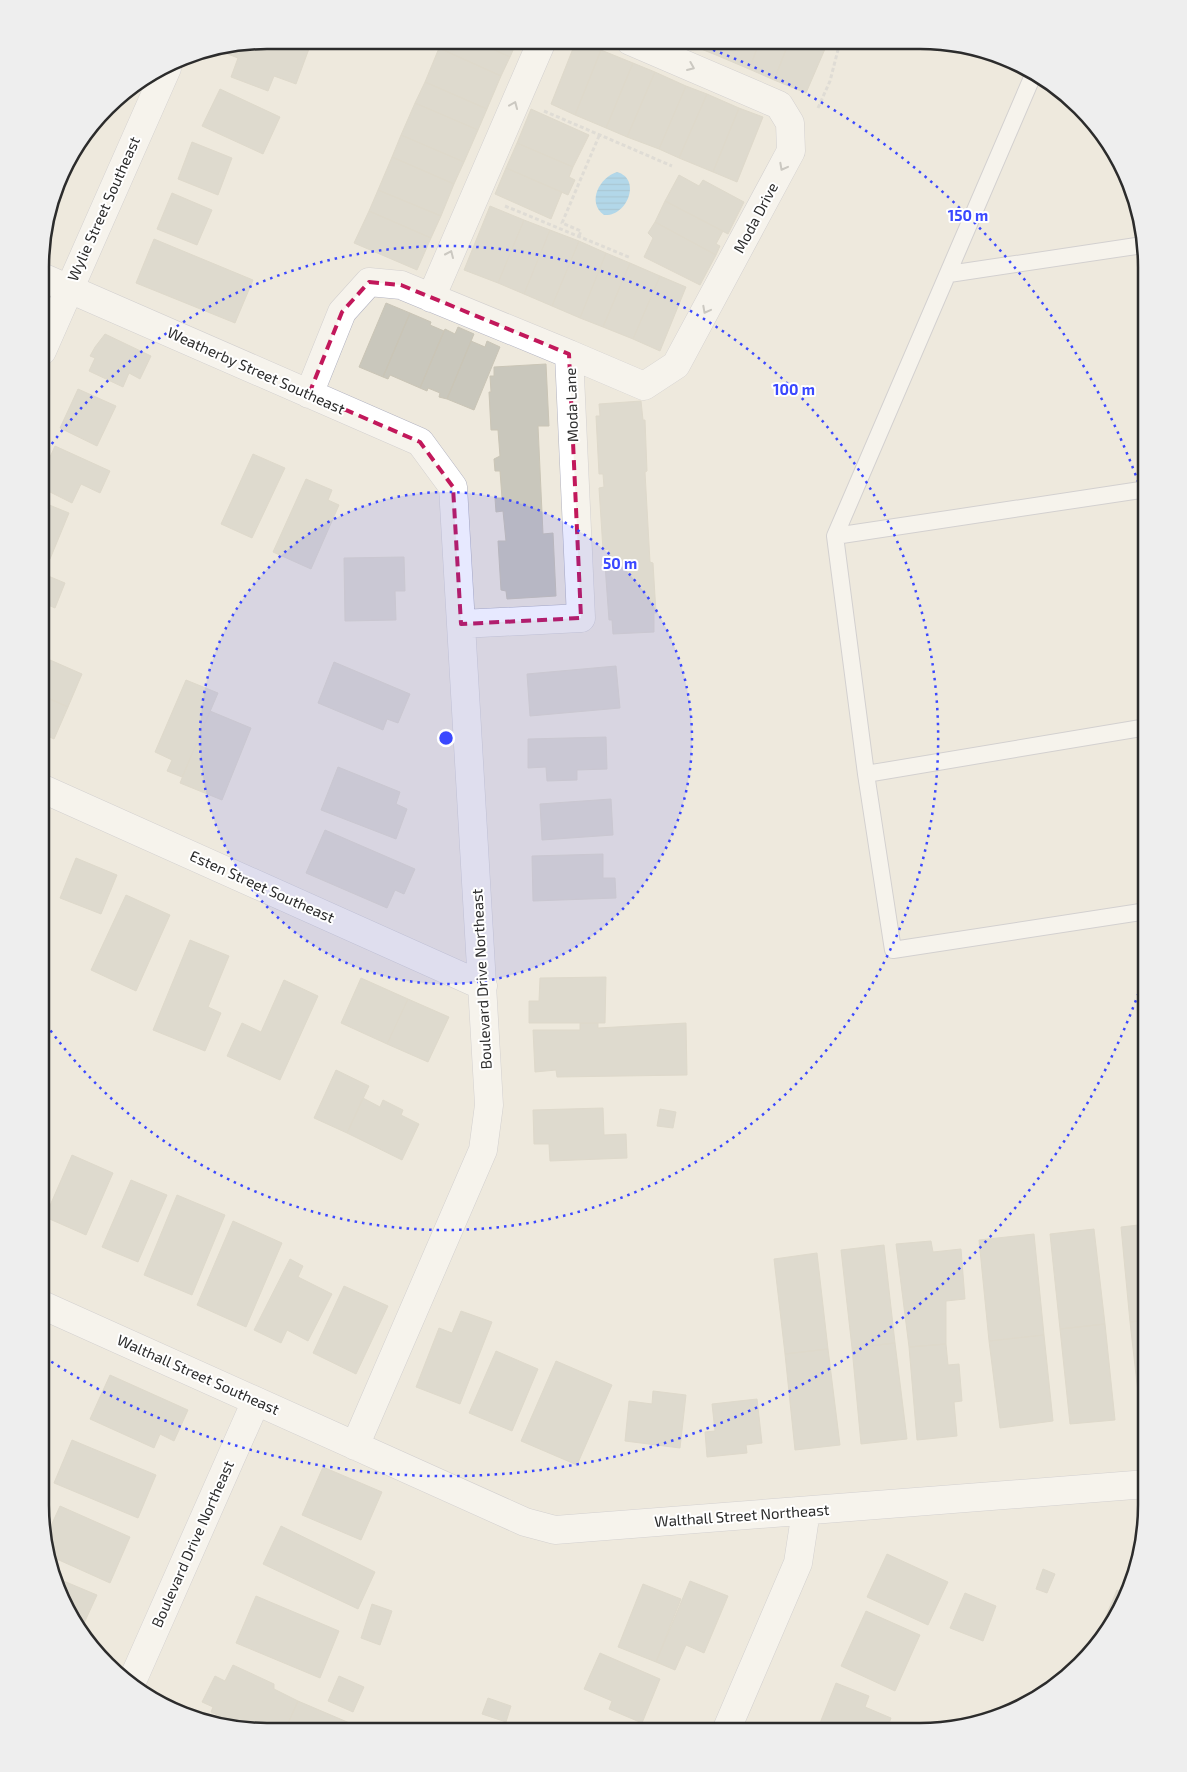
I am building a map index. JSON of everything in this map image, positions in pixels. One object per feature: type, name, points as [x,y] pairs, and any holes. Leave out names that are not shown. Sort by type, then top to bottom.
[{"type":"street","points":[[431,298],[539,49]]},
{"type":"street","name":"Moda Drive","points":[[569,354],[644,386],[676,365],[791,151],[790,123],[778,105],[648,49]]},
{"type":"street","name":"Wylie Street Southeast","points":[[49,335],[164,74]]},
{"type":"street","name":"Weatherby Street Southeast","points":[[49,280],[420,442],[453,487]]},
{"type":"street","name":"Moda Lane","points":[[309,394],[342,312],[369,282],[401,286],[569,354],[581,618],[461,624]]},
{"type":"street","name":"Boulevard Drive Northeast","points":[[355,1446],[483,1150],[488,1105],[483,986],[453,487]]},
{"type":"street","name":"Esten Street Southeast","points":[[49,792],[483,986]]},
{"type":"street","name":"Walthall Street Southeast","points":[[49,1308],[355,1446]]},
{"type":"street","name":"Boulevard Drive Northeast","points":[[134,1678],[256,1401]]},
{"type":"street","name":"Walthall Street Northeast","points":[[355,1446],[525,1522],[555,1530],[1138,1485]]},
{"type":"street","points":[[730,1723],[798,1563],[806,1511]]},
{"type":"lane","points":[[1031,79],[835,536],[866,774],[893,950],[1138,912]]},
{"type":"lane","points":[[949,274],[1137,246]]},
{"type":"lane","points":[[835,536],[1138,490]]},
{"type":"lane","points":[[866,774],[1138,729]]},
{"type":"path","points":[[812,114],[818,109],[830,81],[838,49]]},
{"type":"path","points":[[536,108],[672,166]]},
{"type":"path","points":[[579,236],[581,231],[562,223],[599,136]]},
{"type":"path","points":[[503,205],[632,258]]},
{"type":"highlighted area","points":[[369,282],[401,285],[569,354],[581,618],[461,624],[453,487],[420,442],[309,394],[342,312]]},
{"type":"water","points":[[617,172],[625,176],[629,182],[628,197],[625,204],[619,210],[612,214],[604,215],[596,204],[597,190],[605,179]]},
{"type":"building","points":[[252,49],[309,49],[296,84],[274,76],[268,91],[231,77],[238,58],[225,53]]},
{"type":"building","points":[[439,49],[501,76],[487,109],[425,82]]},
{"type":"building","points":[[441,49],[492,49],[510,57],[501,76]]},
{"type":"building","points":[[492,49],[514,49],[510,57]]},
{"type":"building","points":[[573,49],[601,50],[575,115],[551,104]]},
{"type":"building","points":[[701,49],[719,49],[716,55]]},
{"type":"building","points":[[719,49],[757,49],[749,69],[716,55]]},
{"type":"building","points":[[757,49],[786,49],[774,80],[749,69]]},
{"type":"building","points":[[786,49],[825,49],[806,93],[774,80]]},
{"type":"building","points":[[601,50],[633,63],[606,128],[575,115]]},
{"type":"building","points":[[633,63],[655,72],[627,137],[606,128]]},
{"type":"building","points":[[655,72],[686,86],[659,149],[627,137]]},
{"type":"building","points":[[425,82],[487,109],[478,130],[415,103]]},
{"type":"building","points":[[686,86],[707,94],[679,158],[659,149]]},
{"type":"building","points":[[220,89],[280,117],[263,154],[202,126]]},
{"type":"building","points":[[707,94],[739,108],[713,172],[679,158]]},
{"type":"building","points":[[415,103],[478,130],[464,162],[401,135]]},
{"type":"building","points":[[739,108],[763,117],[737,182],[713,172]]},
{"type":"building","points":[[531,109],[589,135],[573,167],[517,143]]},
{"type":"building","points":[[401,135],[464,162],[454,184],[392,157]]},
{"type":"building","points":[[192,142],[232,158],[218,195],[178,179]]},
{"type":"building","points":[[517,143],[573,167],[569,177],[575,180],[568,195],[506,168]]},
{"type":"building","points":[[392,157],[454,184],[441,216],[378,190]]},
{"type":"building","points":[[506,168],[562,192],[551,219],[495,194]]},
{"type":"building","points":[[679,175],[699,186],[703,180],[744,202],[728,234],[665,201]]},
{"type":"building","points":[[378,190],[441,216],[431,238],[369,211]]},
{"type":"building","points":[[172,193],[212,210],[197,245],[157,229]]},
{"type":"building","points":[[665,201],[723,231],[716,244],[720,246],[716,255],[655,222]]},
{"type":"building","points":[[490,206],[524,220],[498,283],[464,270]]},
{"type":"building","points":[[369,211],[431,238],[417,270],[354,243]]},
{"type":"building","points":[[524,220],[550,230],[524,294],[498,283]]},
{"type":"building","points":[[655,222],[716,255],[700,285],[644,257],[653,238],[648,233]]},
{"type":"building","points":[[550,230],[579,241],[552,306],[524,294]]},
{"type":"building","points":[[154,239],[253,280],[235,323],[136,283]]},
{"type":"building","points":[[579,241],[606,253],[580,318],[552,306]]},
{"type":"building","points":[[606,253],[630,263],[603,327],[580,318]]},
{"type":"building","points":[[630,263],[660,276],[633,339],[603,327]]},
{"type":"building","points":[[660,276],[686,287],[660,351],[633,339]]},
{"type":"building","points":[[386,303],[410,313],[383,377],[359,367]]},
{"type":"building","points":[[410,313],[431,322],[430,325],[444,331],[420,388],[390,375],[388,379],[383,377]]},
{"type":"building","points":[[458,327],[474,334],[447,399],[439,397],[440,393],[428,388],[427,391],[420,388],[445,329],[455,334]]},
{"type":"building","points":[[105,334],[151,356],[140,379],[129,373],[123,387],[89,371],[95,358],[90,356]]},
{"type":"building","points":[[471,341],[485,347],[487,341],[500,347],[474,410],[447,399]]},
{"type":"building","points":[[546,364],[549,426],[538,426],[543,534],[553,533],[556,596],[507,599],[506,591],[501,590],[498,541],[506,541],[503,511],[496,512],[495,498],[502,498],[500,471],[495,471],[494,459],[500,456],[498,430],[491,430],[490,376],[494,376],[494,367]]},
{"type":"building","points":[[78,389],[116,406],[97,446],[60,428]]},
{"type":"building","points":[[641,401],[643,420],[645,420],[647,471],[645,472],[650,562],[653,563],[656,613],[654,613],[654,632],[613,634],[612,620],[609,620],[605,565],[610,565],[609,549],[603,550],[599,488],[604,487],[603,474],[599,474],[596,416],[600,416],[599,404]]},
{"type":"building","points":[[55,446],[110,471],[100,493],[81,484],[72,503],[49,492],[49,459]]},
{"type":"building","points":[[253,454],[285,468],[252,538],[221,524]]},
{"type":"building","points":[[306,479],[332,490],[328,500],[339,505],[311,569],[273,552]]},
{"type":"building","points":[[49,505],[69,513],[49,559]]},
{"type":"building","points":[[404,557],[405,591],[395,591],[396,620],[345,621],[344,558]]},
{"type":"building","points":[[49,576],[65,583],[55,608],[49,605]]},
{"type":"building","points":[[49,660],[82,674],[68,707],[49,699]]},
{"type":"building","points":[[334,662],[410,694],[398,723],[387,719],[383,730],[318,703]]},
{"type":"building","points":[[616,666],[620,708],[530,716],[527,674]]},
{"type":"building","points":[[186,680],[218,693],[182,777],[167,771],[172,760],[155,752]]},
{"type":"building","points":[[49,699],[68,707],[54,739],[49,737]]},
{"type":"building","points":[[210,711],[251,728],[222,800],[180,783]]},
{"type":"building","points":[[606,737],[607,769],[577,770],[577,780],[547,781],[546,767],[528,768],[528,739]]},
{"type":"building","points":[[338,767],[400,792],[396,804],[407,809],[396,839],[321,810]]},
{"type":"building","points":[[611,799],[613,835],[542,840],[540,804]]},
{"type":"building","points":[[325,830],[415,869],[404,894],[395,890],[387,908],[306,873]]},
{"type":"building","points":[[603,854],[603,878],[615,878],[616,898],[533,901],[532,856]]},
{"type":"building","points":[[76,858],[117,875],[101,914],[60,898]]},
{"type":"building","points":[[126,895],[170,915],[136,991],[91,970]]},
{"type":"building","points":[[190,940],[229,956],[208,1007],[221,1013],[205,1051],[153,1030]]},
{"type":"building","points":[[606,977],[605,1023],[529,1023],[529,1001],[539,1001],[540,978]]},
{"type":"building","points":[[361,978],[408,999],[387,1044],[341,1023]]},
{"type":"building","points":[[284,980],[318,996],[280,1080],[227,1056],[242,1023],[261,1032]]},
{"type":"building","points":[[408,999],[449,1017],[428,1062],[387,1044]]},
{"type":"building","points":[[580,1023],[598,1023],[598,1028],[686,1023],[687,1075],[557,1077],[556,1070],[535,1072],[533,1030],[580,1030]]},
{"type":"building","points":[[336,1070],[369,1086],[347,1133],[314,1118]]},
{"type":"building","points":[[363,1098],[380,1107],[383,1100],[403,1110],[401,1115],[419,1124],[402,1160],[347,1133]]},
{"type":"building","points":[[603,1108],[604,1135],[626,1134],[627,1158],[550,1161],[549,1144],[534,1144],[533,1110]]},
{"type":"building","points":[[660,1109],[676,1112],[673,1128],[657,1126]]},
{"type":"building","points":[[72,1155],[113,1173],[86,1235],[49,1219],[49,1208]]},
{"type":"building","points":[[131,1180],[167,1195],[138,1262],[102,1247]]},
{"type":"building","points":[[177,1195],[225,1215],[192,1295],[144,1275]]},
{"type":"building","points":[[233,1221],[282,1243],[246,1327],[197,1305]]},
{"type":"building","points":[[1138,1225],[1138,1321],[1130,1322],[1121,1227]]},
{"type":"building","points":[[1094,1229],[1105,1324],[1060,1329],[1050,1234]]},
{"type":"building","points":[[1034,1234],[1044,1335],[989,1341],[979,1240]]},
{"type":"building","points":[[931,1241],[933,1252],[961,1249],[965,1299],[946,1301],[946,1344],[909,1347],[896,1244]]},
{"type":"building","points":[[884,1245],[895,1343],[852,1348],[841,1250]]},
{"type":"building","points":[[817,1253],[828,1349],[785,1354],[774,1259]]},
{"type":"building","points":[[290,1259],[303,1266],[298,1277],[332,1294],[308,1341],[287,1330],[281,1343],[254,1330]]},
{"type":"building","points":[[344,1286],[388,1306],[356,1374],[313,1353]]},
{"type":"building","points":[[461,1311],[492,1322],[460,1404],[416,1387],[439,1328],[452,1333]]},
{"type":"building","points":[[1138,1321],[1138,1393],[1130,1322]]},
{"type":"building","points":[[1105,1324],[1115,1420],[1070,1424],[1060,1329]]},
{"type":"building","points":[[1044,1335],[1053,1421],[1000,1428],[989,1341]]},
{"type":"building","points":[[895,1343],[907,1439],[861,1444],[852,1348]]},
{"type":"building","points":[[946,1344],[948,1365],[959,1364],[962,1401],[954,1402],[957,1436],[917,1440],[909,1347]]},
{"type":"building","points":[[828,1349],[840,1445],[795,1450],[785,1354]]},
{"type":"building","points":[[496,1351],[538,1369],[512,1431],[469,1413]]},
{"type":"building","points":[[556,1361],[612,1385],[577,1465],[521,1441]]},
{"type":"building","points":[[110,1375],[188,1410],[174,1441],[160,1434],[154,1448],[90,1419]]},
{"type":"building","points":[[653,1391],[686,1395],[680,1448],[625,1441],[629,1401],[652,1404]]},
{"type":"building","points":[[757,1399],[762,1443],[746,1445],[747,1453],[707,1457],[705,1432],[715,1431],[712,1404]]},
{"type":"building","points":[[72,1440],[156,1475],[138,1518],[54,1483]]},
{"type":"building","points":[[323,1467],[382,1492],[361,1540],[302,1515]]},
{"type":"building","points":[[60,1506],[130,1537],[110,1583],[55,1558],[50,1528]]},
{"type":"building","points":[[281,1526],[375,1572],[358,1609],[263,1564]]},
{"type":"building","points":[[887,1554],[948,1582],[928,1625],[867,1597]]},
{"type":"building","points":[[1043,1569],[1055,1574],[1047,1593],[1036,1589]]},
{"type":"building","points":[[62,1580],[97,1595],[84,1624],[71,1602]]},
{"type":"building","points":[[690,1581],[728,1596],[704,1653],[686,1645],[675,1670],[656,1662]]},
{"type":"building","points":[[643,1584],[681,1599],[656,1662],[618,1647]]},
{"type":"building","points":[[1117,1590],[1121,1592],[1101,1627]]},
{"type":"building","points":[[965,1593],[996,1606],[983,1641],[950,1628]]},
{"type":"building","points":[[256,1596],[339,1631],[320,1678],[236,1643]]},
{"type":"building","points":[[372,1604],[392,1611],[380,1645],[361,1638]]},
{"type":"building","points":[[866,1611],[920,1635],[895,1691],[841,1666]]},
{"type":"building","points":[[600,1653],[660,1679],[642,1723],[609,1709],[612,1701],[584,1689]]},
{"type":"building","points":[[233,1665],[274,1684],[274,1689],[298,1701],[288,1723],[252,1723],[228,1720],[211,1712],[213,1707],[202,1702],[215,1676],[225,1681]]},
{"type":"building","points":[[339,1676],[364,1687],[353,1712],[328,1701]]},
{"type":"building","points":[[836,1683],[869,1696],[865,1707],[891,1718],[889,1723],[820,1723]]},
{"type":"building","points":[[488,1698],[511,1706],[506,1722],[482,1714]]},
{"type":"building","points":[[298,1701],[350,1723],[288,1723]]}]
